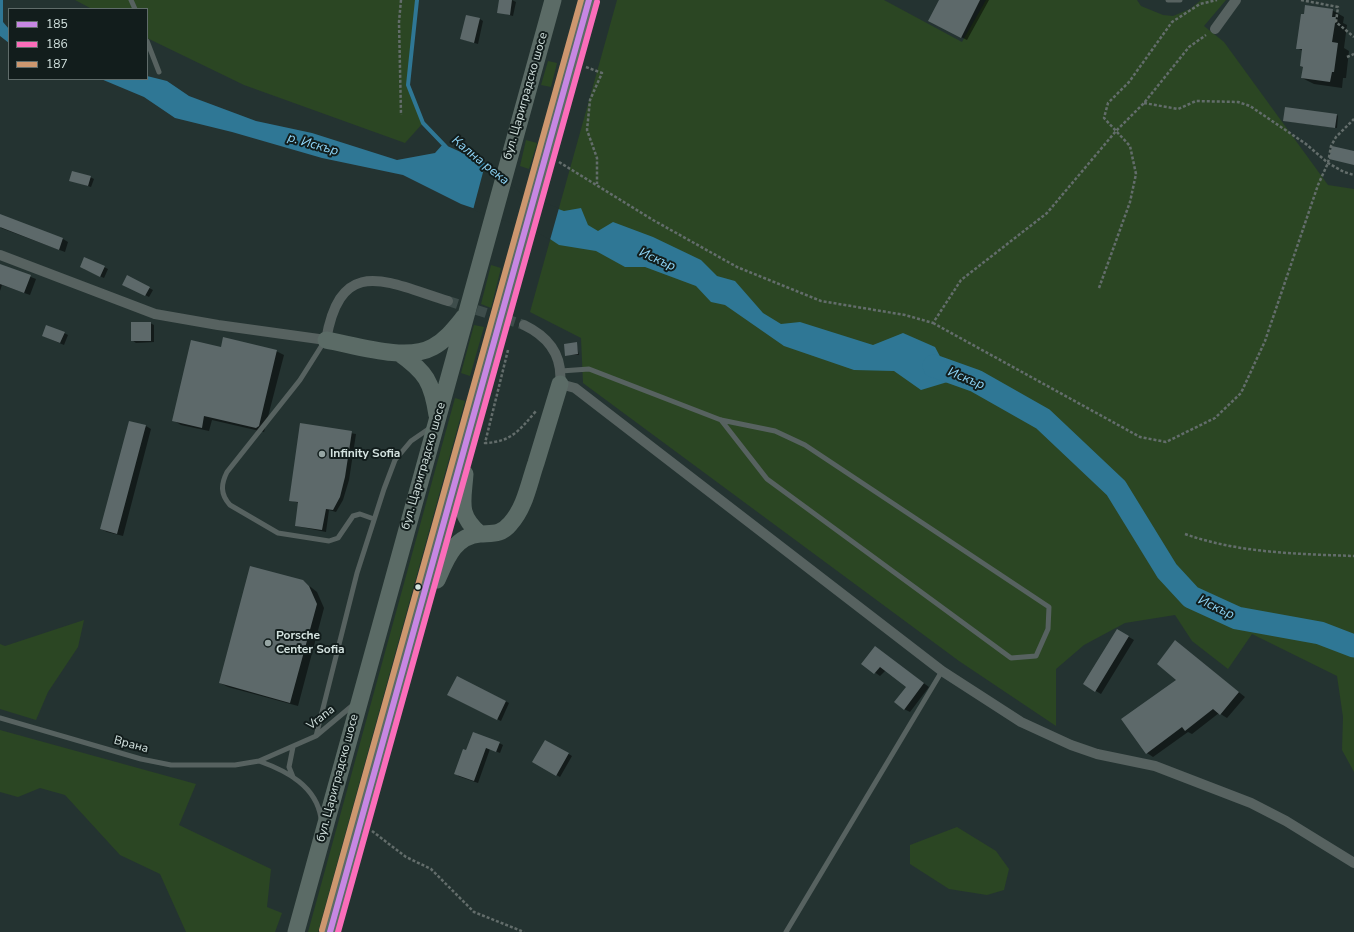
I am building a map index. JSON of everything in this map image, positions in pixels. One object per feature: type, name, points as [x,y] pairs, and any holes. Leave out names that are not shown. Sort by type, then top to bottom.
[{"type":"highway","name":"бул. Цариградско шосе","points":[[296,932],[553,0]]},
{"type":"highway","points":[[330,932],[589,0]]},
{"type":"highway","points":[[326,340],[399,354],[426,351],[443,340],[466,316]]},
{"type":"highway","points":[[399,354],[418,366],[428,380],[434,397],[437,421]]},
{"type":"highway","points":[[412,637],[450,552],[459,542],[480,534],[496,534],[504,530],[516,516],[525,496],[560,377]]},
{"type":"highway","points":[[468,437],[463,508],[464,516],[480,534]]},
{"type":"street","points":[[1215,29],[1236,0]]},
{"type":"street","points":[[0,255],[155,314],[218,325],[326,340],[332,311],[338,301],[354,284],[363,281],[391,284],[448,301]]},
{"type":"street","points":[[524,325],[536,331],[549,343],[556,356],[560,377],[942,671],[1021,722],[1042,732],[1098,754],[1155,766],[1180,774],[1251,803],[1286,821],[1354,863]]},
{"type":"lane","points":[[1168,0],[1180,0]]},
{"type":"lane","points":[[148,44],[158,72]]},
{"type":"lane","points":[[326,340],[300,380],[227,472],[222,482],[224,499],[230,505],[278,533],[329,541],[338,538],[353,516],[360,514],[374,519]]},
{"type":"lane","points":[[560,377],[589,369],[721,420],[775,431],[805,445],[1048,607],[1048,629],[1036,656],[1011,658],[767,479],[721,420]]},
{"type":"lane","points":[[316,736],[357,573],[395,460],[411,441],[437,421]]},
{"type":"lane","points":[[786,932],[942,671]]},
{"type":"lane","name":"Vrana","points":[[260,761],[293,748],[316,736],[359,700]]},
{"type":"lane","name":"Врана","points":[[0,718],[141,759],[171,765],[235,765],[260,761]]},
{"type":"lane","points":[[293,748],[289,767],[293,778]]},
{"type":"lane","points":[[260,761],[282,770],[302,783],[315,798],[323,832]]},
{"type":"path","points":[[401,0],[399,22],[401,115]]},
{"type":"path","points":[[1100,288],[1130,202],[1136,174],[1130,146],[1104,118],[1108,103],[1129,82],[1172,22],[1200,4],[1217,0]]},
{"type":"path","points":[[1301,0],[1303,2],[1338,7],[1336,22],[1354,37]]},
{"type":"path","points":[[934,323],[961,280],[1047,213],[1116,131],[1144,103],[1188,47],[1215,29]]},
{"type":"path","points":[[1347,57],[1354,54]]},
{"type":"path","points":[[586,67],[602,73],[590,100],[587,130],[596,158],[597,185]]},
{"type":"path","points":[[1144,103],[1178,109],[1196,101],[1238,102],[1250,106],[1306,144],[1328,163],[1344,172],[1354,175]]},
{"type":"path","points":[[558,162],[653,220],[737,267],[821,301],[904,315],[934,323],[1140,437],[1166,442],[1215,418],[1241,393],[1265,341],[1318,186],[1328,163],[1331,146],[1336,137],[1354,119]]},
{"type":"path","points":[[510,344],[485,443],[499,442],[518,433],[541,406]]},
{"type":"path","points":[[1185,534],[1202,540],[1261,550],[1354,556]]},
{"type":"path","points":[[361,822],[406,857],[431,869],[474,912],[524,932]]},
{"type":"green space","points":[[75,0],[417,0],[408,85],[423,123],[405,143],[244,85],[148,38],[148,8],[90,8]]},
{"type":"green space","points":[[617,0],[884,0],[962,42],[986,0],[1137,0],[1141,6],[1163,15],[1173,16],[1190,9],[1201,0],[1226,0],[1204,26],[1224,42],[1328,185],[1354,189],[1354,772],[1342,750],[1343,717],[1337,676],[1252,634],[1228,669],[1192,641],[1175,615],[1125,623],[1084,645],[1056,669],[1056,726],[959,661],[583,383],[581,338],[530,312]]},
{"type":"green space","points":[[548,61],[557,63],[551,87],[541,85]]},
{"type":"green space","points":[[526,140],[537,143],[529,169],[520,166]]},
{"type":"green space","points":[[491,265],[501,268],[491,308],[481,304]]},
{"type":"green space","points":[[474,325],[484,327],[470,376],[461,373]]},
{"type":"green space","points":[[455,398],[465,401],[318,932],[308,932]]},
{"type":"green space","points":[[84,620],[78,647],[48,692],[36,720],[0,709],[0,644],[5,646]]},
{"type":"green space","points":[[0,730],[196,784],[179,825],[271,869],[267,907],[282,913],[275,932],[186,932],[160,874],[120,855],[65,795],[40,788],[18,797],[0,792]]},
{"type":"green space","points":[[957,827],[996,851],[1009,869],[1004,890],[987,895],[949,889],[910,864],[910,845]]},
{"type":"water","points":[[0,0],[3,0],[3,22],[8,28],[8,42],[0,36]]},
{"type":"water","name":"р. Искър","points":[[148,76],[167,81],[189,96],[256,121],[312,133],[397,160],[435,153],[443,144],[485,163],[523,197],[564,211],[581,208],[588,225],[598,231],[613,222],[653,237],[701,260],[717,276],[735,281],[763,313],[781,324],[800,322],[873,345],[903,333],[935,347],[943,362],[964,377],[921,390],[894,371],[854,370],[784,346],[725,305],[711,302],[696,286],[645,267],[625,267],[596,251],[559,245],[535,229],[461,204],[403,175],[322,158],[232,132],[175,118],[144,97],[103,80],[148,80]]},
{"type":"pier","points":[[486,161],[524,196],[559,208],[550,240],[535,231],[473,210]]},
{"type":"building","points":[[499,0],[512,0],[510,15],[497,13]]},
{"type":"building","points":[[939,0],[980,0],[961,38],[928,21]]},
{"type":"building","points":[[1305,5],[1333,9],[1332,17],[1336,17],[1332,42],[1338,43],[1334,72],[1332,72],[1330,82],[1301,78],[1303,67],[1300,66],[1302,49],[1296,49],[1301,14],[1304,14]]},
{"type":"building","points":[[466,15],[480,18],[474,43],[460,39]]},
{"type":"building","points":[[1285,107],[1337,114],[1335,128],[1283,121]]},
{"type":"building","points":[[1332,146],[1354,151],[1354,165],[1329,159]]},
{"type":"building","points":[[72,171],[91,176],[88,186],[69,181]]},
{"type":"building","points":[[0,214],[63,238],[59,250],[0,227]]},
{"type":"building","points":[[84,257],[105,266],[100,277],[80,267]]},
{"type":"building","points":[[0,264],[31,275],[24,293],[0,284]]},
{"type":"building","points":[[127,275],[150,287],[145,296],[122,285]]},
{"type":"building","points":[[131,322],[151,322],[151,341],[131,341]]},
{"type":"building","points":[[46,325],[65,332],[60,343],[42,336]]},
{"type":"building","points":[[223,337],[277,350],[259,426],[256,428],[204,416],[202,428],[172,421],[191,340],[221,347]]},
{"type":"building","points":[[577,342],[578,354],[565,356],[564,344]]},
{"type":"building","points":[[129,421],[146,425],[117,534],[100,529]]},
{"type":"building","name":"Infinity Sofia","points":[[300,423],[352,431],[345,477],[340,497],[333,510],[326,509],[322,530],[295,526],[298,502],[289,501]]},
{"type":"building","name":"Porsche Center Sofia","points":[[250,566],[303,580],[309,586],[317,604],[290,703],[219,683]]},
{"type":"building","points":[[1117,629],[1129,636],[1095,692],[1083,684]]},
{"type":"building","points":[[1175,640],[1239,692],[1220,715],[1213,709],[1185,731],[1182,727],[1146,754],[1121,719],[1176,680],[1157,664]]},
{"type":"building","points":[[875,646],[924,683],[904,710],[894,702],[906,687],[880,667],[874,674],[861,664]]},
{"type":"building","points":[[457,676],[506,701],[497,720],[447,695]]},
{"type":"building","points":[[473,732],[500,742],[496,752],[486,748],[474,781],[454,774],[463,749],[466,750]]},
{"type":"building","points":[[545,740],[569,753],[556,776],[532,762]]},
{"type":"waterway","name":"Кална река","points":[[417,0],[408,85],[423,123],[446,147]]},
{"type":"waterway","name":"Искър","points":[[934,366],[976,381],[1043,419],[1116,488],[1167,571],[1191,597],[1237,618],[1320,633],[1354,646]]},
{"type":"tunnel","points":[[448,301],[524,325]]},
{"type":"transit line","name":"187","points":[[322,930],[581,0]]},
{"type":"transit line","name":"185","points":[[330,932],[589,0]]},
{"type":"transit line","name":"186","points":[[338,932],[597,2]]},
{"type":"place","name":"Infinity Sofia","points":[[322,454]]},
{"type":"place","name":"Porsche Center Sofia","points":[[268,643]]}]
